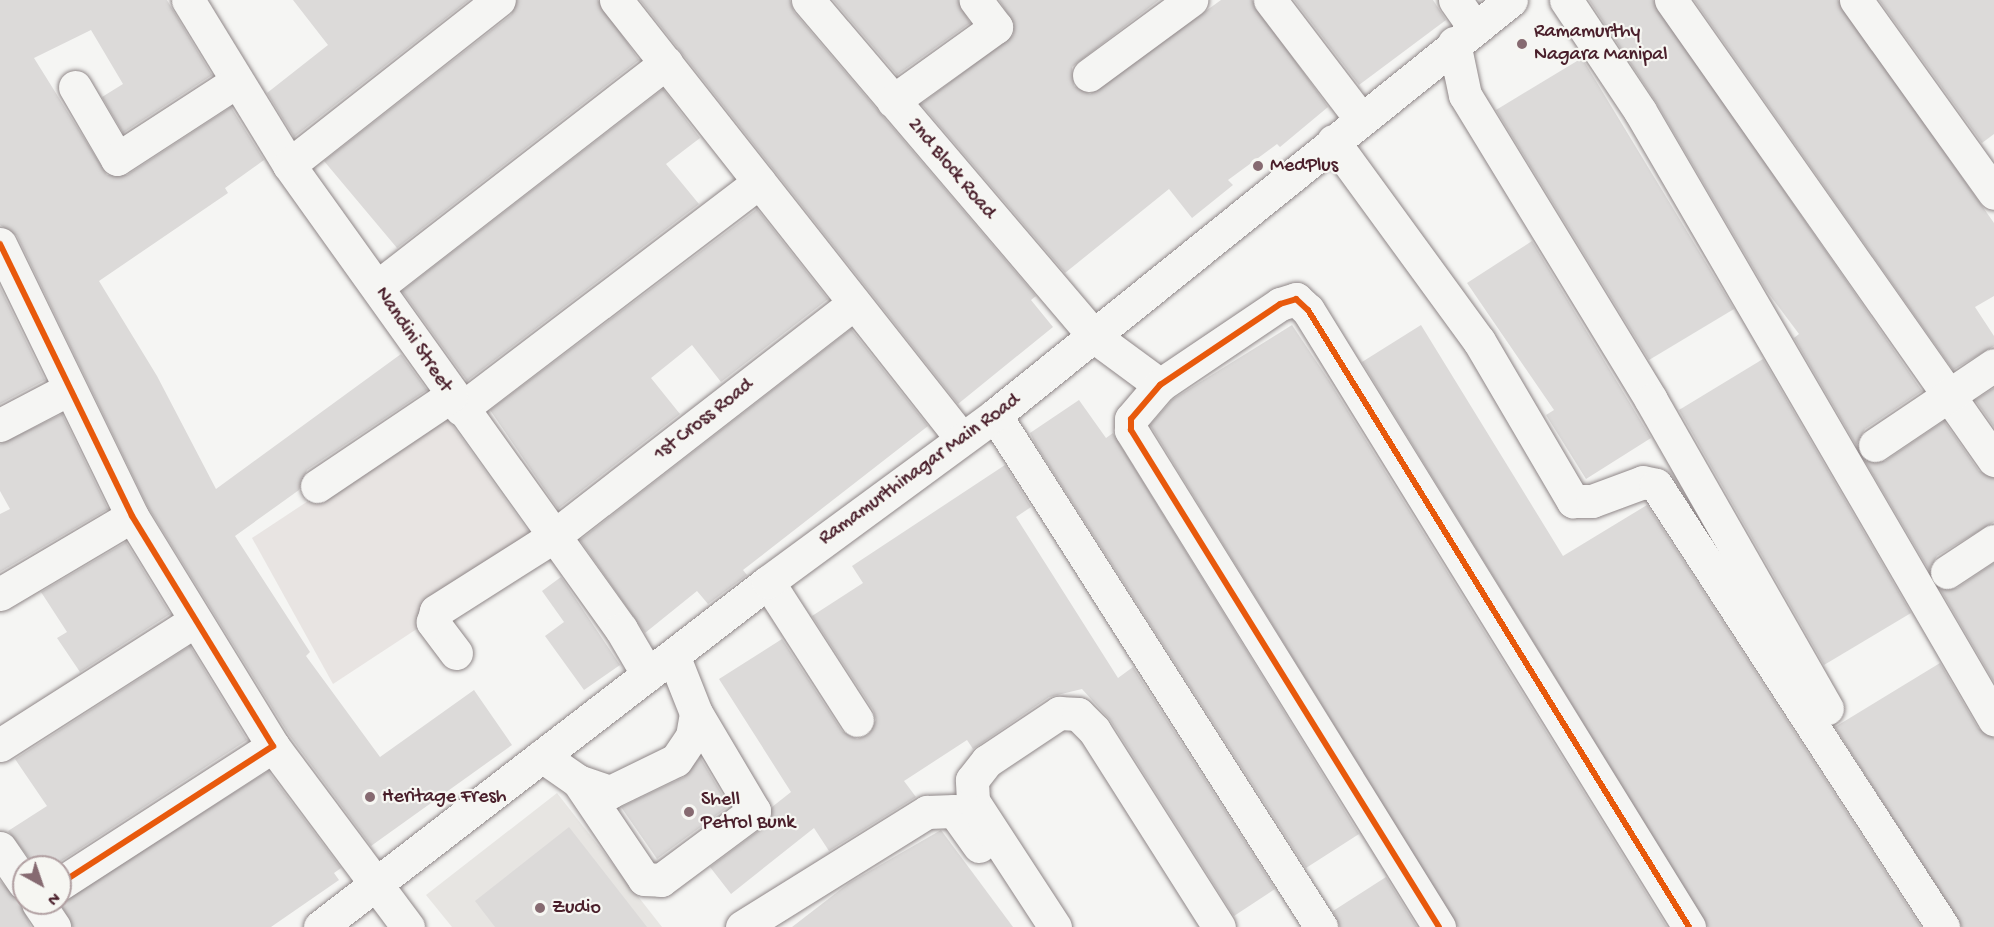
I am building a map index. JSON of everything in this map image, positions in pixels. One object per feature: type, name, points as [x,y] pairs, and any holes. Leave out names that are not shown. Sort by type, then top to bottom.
[{"type":"street","name":"Nandini Street","points":[[188,0],[234,83],[289,165],[554,537],[660,665],[696,713],[754,811],[662,880],[644,879],[578,781]]},
{"type":"street","points":[[289,165],[499,0]]},
{"type":"street","points":[[616,0],[962,438]]},
{"type":"street","name":"2nd Block Road","points":[[808,0],[1095,338],[1160,385]]},
{"type":"street","points":[[893,101],[996,27],[976,0]]},
{"type":"street","points":[[1089,75],[1191,0]]},
{"type":"street","points":[[1270,0],[1360,118]]},
{"type":"street","points":[[1455,0],[1464,35],[1465,95],[1960,927]]},
{"type":"street","name":"Ramamurthinagar Main Road","points":[[320,927],[768,582],[995,415],[1095,338],[1360,118],[1511,0]]},
{"type":"street","points":[[1566,0],[1640,111],[1994,719]]},
{"type":"street","points":[[1671,0],[1994,460]]},
{"type":"street","points":[[1856,0],[1994,193]]},
{"type":"street","points":[[377,288],[666,63]]},
{"type":"street","points":[[75,87],[117,159],[234,83]]},
{"type":"street","points":[[1333,141],[1479,341],[1573,501],[1593,501],[1643,482],[1656,485],[1943,927]]},
{"type":"street","points":[[317,486],[456,402],[759,182]]},
{"type":"street","points":[[0,244],[132,516],[193,621],[273,746],[373,888],[408,927]]},
{"type":"street","points":[[1439,927],[1131,430],[1131,419],[1160,385],[1280,304],[1296,299],[1308,310],[1689,927]]},
{"type":"street","name":"1st Cross Road","points":[[456,653],[432,622],[436,611],[554,537],[854,303]]},
{"type":"street","points":[[1875,445],[1994,365]]},
{"type":"street","points":[[0,425],[69,389]]},
{"type":"street","points":[[995,415],[1322,927]]},
{"type":"street","points":[[0,594],[132,516]]},
{"type":"street","points":[[1947,572],[1994,541]]},
{"type":"street","points":[[768,582],[857,720]]},
{"type":"street","points":[[0,745],[193,621]]},
{"type":"street","points":[[542,756],[578,781],[610,792],[649,776],[676,760],[692,736],[696,713]]},
{"type":"street","points":[[1055,927],[974,801],[972,780],[987,760],[1059,713],[1078,714],[1094,730],[1219,927]]},
{"type":"street","points":[[72,876],[273,746]]},
{"type":"street","points":[[742,927],[927,812],[944,808],[954,811],[1027,914],[1029,927]]},
{"type":"street","points":[[0,848],[12,866]]},
{"type":"shaded area","points":[[443,412],[540,548],[333,684],[252,538]]},
{"type":"shaded area","points":[[557,793],[662,927],[452,927],[426,895]]},
{"type":"building","points":[[0,0],[167,0],[212,75],[123,133],[102,97],[123,84],[91,30],[34,58],[107,175],[127,175],[231,107],[264,160],[225,188],[228,193],[99,281],[157,376],[216,489],[401,354],[427,390],[307,470],[299,490],[235,536],[310,652],[306,656],[380,757],[474,690],[512,745],[371,846],[289,735],[148,507],[17,236],[0,225]]},
{"type":"building","points":[[293,0],[469,0],[294,137],[267,93],[328,45]]},
{"type":"building","points":[[517,0],[598,0],[639,60],[397,248],[324,161],[511,15]]},
{"type":"building","points":[[640,0],[790,0],[794,12],[1036,296],[1031,300],[1053,327],[958,404]]},
{"type":"building","points":[[833,0],[958,0],[970,23],[897,75]]},
{"type":"building","points":[[999,0],[1159,0],[1072,67],[1074,86],[1090,94],[1221,0],[1252,0],[1328,107],[1280,147],[1277,144],[1228,180],[1233,185],[1192,218],[1169,189],[1065,273],[921,104],[1013,35],[1014,24]]},
{"type":"building","points":[[1294,0],[1433,0],[1446,20],[1359,85]]},
{"type":"building","points":[[1589,0],[1653,0],[1922,391],[1865,429],[1856,445],[1794,338],[1799,334],[1766,290],[1656,102]]},
{"type":"building","points":[[1694,0],[1838,0],[1994,223],[1994,296],[1975,307],[1994,336],[1994,346],[1953,370]]},
{"type":"building","points":[[1879,0],[1994,0],[1994,134],[1982,143]]},
{"type":"building","points":[[1582,58],[1734,309],[1649,360],[1496,110]]},
{"type":"building","points":[[663,89],[700,138],[666,164],[699,204],[467,381],[402,291]]},
{"type":"building","points":[[757,209],[828,299],[721,382],[692,345],[651,378],[680,414],[558,509],[490,410]]},
{"type":"building","points":[[1532,241],[1651,438],[1586,479],[1546,415],[1554,410],[1467,283]]},
{"type":"building","points":[[0,287],[45,380],[0,404]]},
{"type":"building","points":[[1292,325],[1330,382],[1667,927],[1458,927],[1150,425],[1173,399]]},
{"type":"building","points":[[1421,325],[1563,556],[1647,505],[1921,927],[1708,927],[1362,362]]},
{"type":"building","points":[[851,329],[928,426],[743,570],[747,575],[708,604],[697,591],[645,633],[580,540]]},
{"type":"building","points":[[1763,359],[1911,613],[1824,665],[1679,410]]},
{"type":"building","points":[[1994,388],[1994,427],[1975,400]]},
{"type":"building","points":[[1079,400],[1106,438],[1113,433],[1359,834],[1306,868],[1030,433]]},
{"type":"building","points":[[62,414],[108,509],[0,572],[0,514],[10,509],[0,491],[0,444]]},
{"type":"building","points":[[1944,421],[1979,471],[1994,478],[1994,522],[1937,556],[1929,570],[1865,461],[1885,461]]},
{"type":"building","points":[[1005,465],[1031,507],[1016,517],[1118,678],[1133,667],[1275,889],[1234,916],[1110,720],[1082,689],[1049,697],[973,749],[967,740],[904,781],[916,797],[829,851],[814,828],[731,894],[710,867],[765,826],[772,807],[791,792],[719,679],[782,639],[842,731],[857,739],[868,735],[876,720],[873,710],[812,616],[863,583],[852,566]]},
{"type":"building","points":[[126,542],[170,614],[80,672],[57,638],[67,632],[41,592]]},
{"type":"building","points":[[1994,563],[1994,682],[1940,589],[1957,588]]},
{"type":"building","points":[[561,577],[620,665],[584,690],[545,636],[564,622],[542,591]]},
{"type":"building","points":[[190,646],[247,740],[70,855],[27,855],[8,831],[47,806],[15,759]]},
{"type":"building","points":[[1940,663],[1978,728],[1994,738],[1994,927],[1962,927],[1835,727]]},
{"type":"building","points":[[700,757],[729,806],[657,859],[621,807],[684,777]]},
{"type":"building","points":[[268,771],[341,868],[334,873],[339,880],[271,927],[73,927],[66,915],[72,915],[72,895]]},
{"type":"building","points":[[569,827],[647,927],[495,927],[475,901]]},
{"type":"building","points":[[941,830],[1013,927],[792,927],[849,883]]},
{"type":"building","points":[[1386,877],[1417,927],[1340,927],[1333,911]]},
{"type":"building","points":[[0,881],[12,893],[12,915],[26,915],[31,927],[0,927]]},
{"type":"cycle path","points":[[0,244],[132,516],[273,746],[72,876]]},
{"type":"cycle path","points":[[1439,927],[1131,430],[1131,419],[1160,385],[1280,304],[1296,299],[1308,310],[1689,927]]},
{"type":"place","name":"Ramamurthy Nagara Manipal","points":[[1522,44]]},
{"type":"place","name":"MedPlus","points":[[1258,166]]},
{"type":"place","name":"Heritage Fresh","points":[[370,797]]},
{"type":"place","name":"Shell Petrol Bunk","points":[[689,812]]},
{"type":"place","name":"Zudio","points":[[540,908]]}]
